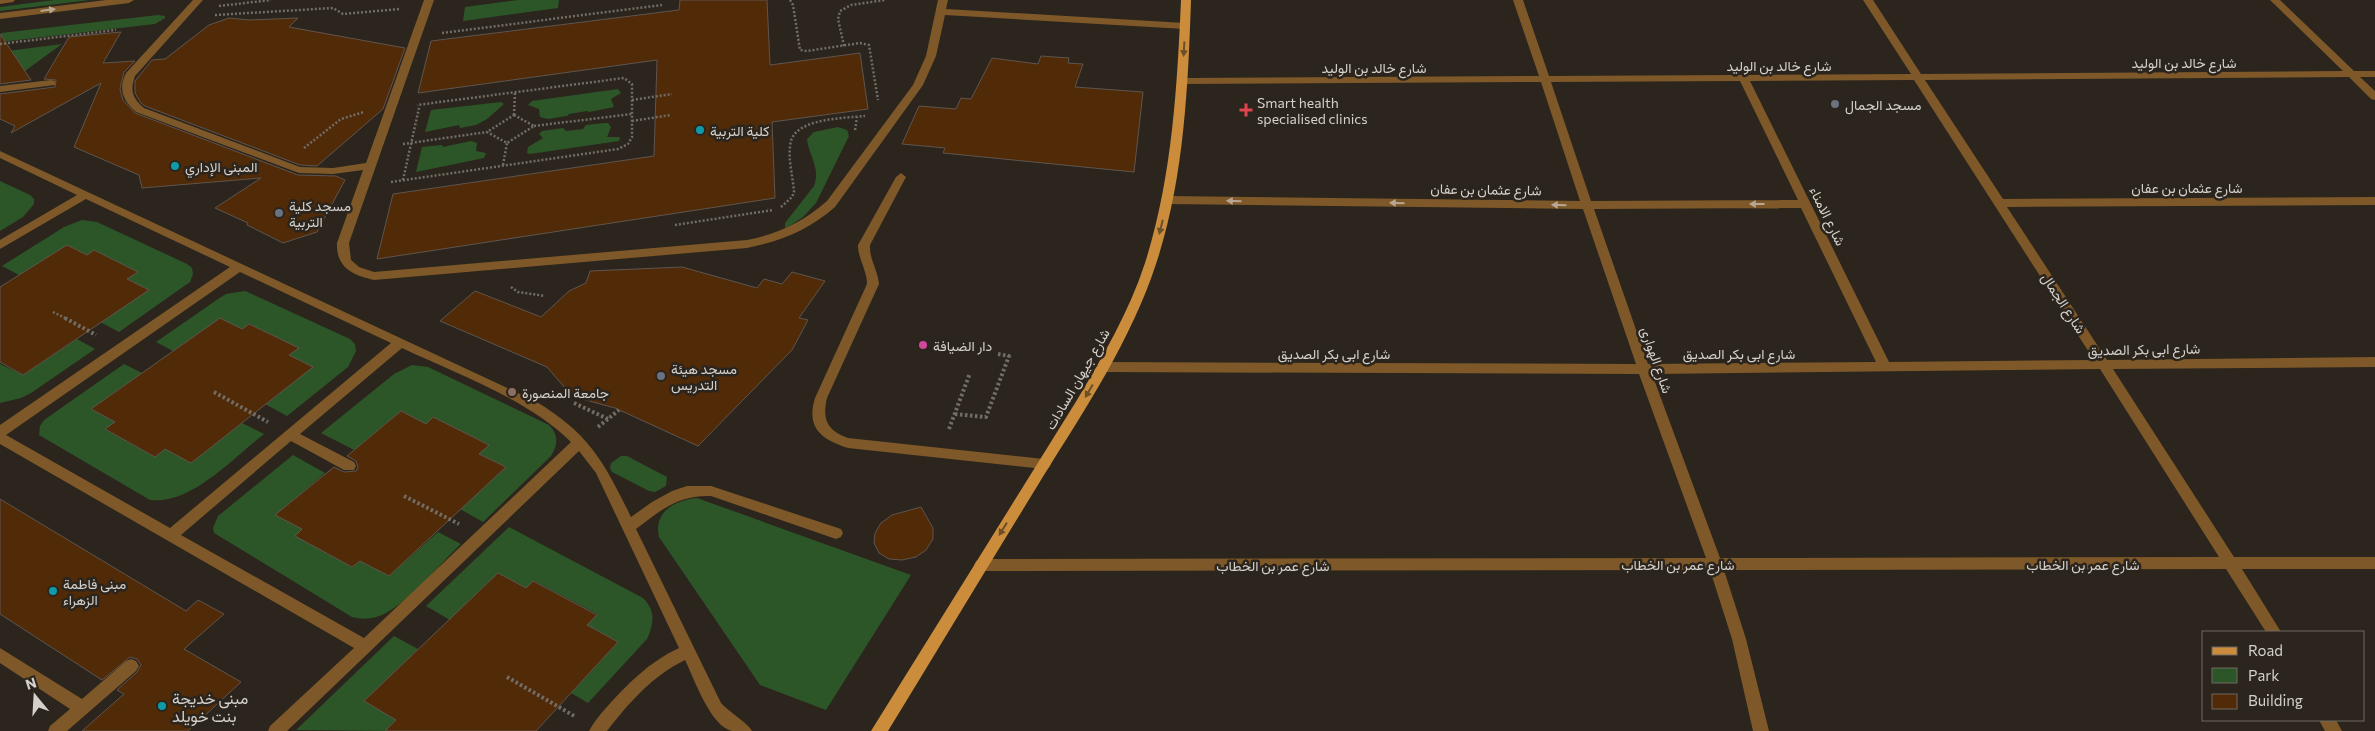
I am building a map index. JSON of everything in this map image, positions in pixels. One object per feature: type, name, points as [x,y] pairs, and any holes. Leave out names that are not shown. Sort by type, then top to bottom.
[{"type":"main road","name":"شارع جيهان السادات","points":[[879,731],[1103,367],[1138,297],[1150,263],[1167,200],[1183,81],[1186,0]]},
{"type":"street","points":[[0,1],[10,0]]},
{"type":"street","points":[[0,16],[129,0]]},
{"type":"street","points":[[198,0],[130,75],[126,85],[126,95],[131,103],[140,110],[299,170],[315,172],[351,170],[370,166]]},
{"type":"street","points":[[428,3],[343,243],[342,253],[344,261],[351,268],[374,276],[747,244],[768,241],[805,225],[831,204],[918,85],[932,56],[943,0]]},
{"type":"street","name":"شارع الهوارى","points":[[1518,0],[1644,369],[1715,564],[1739,637],[1761,731]]},
{"type":"street","name":"شارع الجمال","points":[[1868,0],[2232,563],[2273,631]]},
{"type":"street","points":[[2275,0],[2375,97]]},
{"type":"street","points":[[941,12],[1185,26]]},
{"type":"street","name":"شارع خالد بن الوليد","points":[[1183,81],[2375,74]]},
{"type":"street","name":"شارع الامناء","points":[[1744,79],[1886,367]]},
{"type":"street","points":[[0,89],[51,83]]},
{"type":"street","points":[[0,154],[534,405],[566,428],[580,442],[601,470],[716,708],[740,730]]},
{"type":"street","points":[[901,177],[864,245],[864,256],[872,272],[873,284],[821,398],[817,410],[818,421],[829,435],[848,443],[1044,464]]},
{"type":"street","points":[[0,245],[86,194]]},
{"type":"street","name":"شارع عثمان بن عفان","points":[[1167,200],[1588,205],[1805,204]]},
{"type":"street","name":"شارع عثمان بن عفان","points":[[2000,203],[2375,200]]},
{"type":"street","points":[[0,432],[240,266]]},
{"type":"street","points":[[172,534],[401,342]]},
{"type":"street","name":"شارع ابى بكر الصديق","points":[[1103,367],[1644,369],[2375,362]]},
{"type":"street","points":[[291,435],[349,466]]},
{"type":"street","points":[[0,438],[172,534],[366,647]]},
{"type":"street","points":[[276,731],[580,442]]},
{"type":"street","points":[[628,527],[675,494],[700,489],[836,532]]},
{"type":"street","name":"شارع عمر بن الخطاب","points":[[981,565],[2375,563]]},
{"type":"street","points":[[598,730],[638,682],[670,659],[688,651]]},
{"type":"street","points":[[0,655],[82,708]]},
{"type":"street","points":[[56,731],[131,666]]},
{"type":"path","points":[[790,0],[794,5],[800,50],[860,43],[868,45],[879,104]]},
{"type":"path","points":[[844,46],[838,19],[840,11],[851,5],[885,0]]},
{"type":"path","points":[[182,17],[333,8],[344,14],[428,3]]},
{"type":"path","points":[[416,36],[662,5]]},
{"type":"path","points":[[0,44],[116,30]]},
{"type":"path","points":[[284,164],[346,117],[358,112],[624,78],[632,84],[632,140],[624,147],[362,186]]},
{"type":"path","points":[[514,115],[515,92]]},
{"type":"path","points":[[632,100],[672,94]]},
{"type":"path","points":[[403,180],[420,104]]},
{"type":"path","points":[[503,165],[507,143],[534,126],[632,114]]},
{"type":"path","points":[[671,225],[764,212],[781,207],[792,197],[794,192],[791,141],[797,131],[811,124],[872,114]]},
{"type":"path","points":[[514,115],[534,126]]},
{"type":"path","points":[[377,147],[487,132],[514,115]]},
{"type":"path","points":[[632,121],[671,115]]},
{"type":"path","points":[[487,132],[507,143]]},
{"type":"path","points":[[53,312],[122,348]]},
{"type":"path","points":[[954,414],[986,417],[1009,356],[998,354]]},
{"type":"path","points":[[940,453],[970,373]]},
{"type":"path","points":[[214,392],[291,435]]},
{"type":"path","points":[[612,416],[619,410]]},
{"type":"path","points":[[404,496],[481,536]]},
{"type":"path","points":[[507,678],[598,730]]},
{"type":"green space","points":[[54,0],[90,0],[0,11],[0,7]]},
{"type":"green space","points":[[518,0],[559,0],[558,8],[463,21],[465,7]]},
{"type":"green space","points":[[158,15],[165,16],[165,18],[155,24],[0,42],[1,33]]},
{"type":"green space","points":[[62,44],[7,84],[0,83],[18,71],[21,66],[19,62],[12,61],[0,52]]},
{"type":"green space","points":[[618,89],[621,93],[611,99],[614,107],[569,114],[567,116],[548,119],[540,117],[539,109],[528,105],[532,101]]},
{"type":"green space","points":[[501,102],[504,104],[487,119],[476,125],[460,128],[459,125],[425,132],[431,110]]},
{"type":"green space","points":[[608,123],[611,127],[607,137],[620,137],[619,141],[527,153],[528,147],[543,138],[539,134],[542,131],[563,128],[566,131],[583,129],[586,125]]},
{"type":"green space","points":[[838,127],[847,130],[849,136],[816,203],[803,217],[785,229],[785,223],[814,186],[816,180],[815,168],[807,139],[814,132]]},
{"type":"green space","points":[[471,141],[477,143],[476,151],[486,153],[484,158],[416,172],[422,147],[442,145],[443,147]]},
{"type":"green space","points":[[0,181],[30,195],[34,199],[34,204],[23,217],[0,231]]},
{"type":"green space","points":[[82,220],[97,222],[187,264],[192,268],[193,274],[190,282],[119,332],[100,322],[148,290],[127,279],[137,272],[94,250],[87,255],[19,275],[2,266],[64,227]]},
{"type":"green space","points":[[245,291],[350,339],[355,344],[356,351],[348,367],[287,416],[265,404],[289,355],[298,348],[250,324],[242,329],[173,351],[156,342],[226,294]]},
{"type":"green space","points":[[77,339],[95,349],[31,393],[21,398],[0,403],[0,364],[23,375]]},
{"type":"green space","points":[[124,364],[142,373],[91,409],[115,422],[106,430],[155,457],[165,449],[191,463],[242,423],[264,434],[225,467],[196,488],[165,500],[150,500],[39,435],[40,426],[44,420]]},
{"type":"green space","points":[[412,365],[428,367],[549,425],[555,433],[556,444],[551,456],[483,522],[460,509],[506,467],[479,454],[488,444],[433,418],[426,424],[401,411],[354,450],[321,433],[394,374]]},
{"type":"green space","points":[[293,455],[325,473],[276,515],[302,529],[296,536],[352,567],[360,561],[389,576],[438,532],[461,544],[395,608],[374,618],[352,617],[214,533],[213,528],[218,516]]},
{"type":"green space","points":[[621,456],[627,456],[667,477],[666,486],[655,492],[649,491],[612,472],[610,468],[611,463]]},
{"type":"green space","points":[[697,498],[911,575],[826,710],[760,685],[659,537],[659,521],[663,514],[681,501]]},
{"type":"green space","points":[[509,527],[643,598],[650,608],[652,623],[647,639],[588,703],[571,693],[618,642],[587,625],[597,614],[534,581],[526,588],[498,573],[450,620],[426,606]]},
{"type":"green space","points":[[394,636],[418,649],[365,701],[396,720],[388,727],[394,731],[296,730]]},
{"type":"building","name":"كلية التربية","points":[[680,0],[767,0],[770,65],[860,53],[868,109],[772,122],[775,198],[377,259],[393,194],[654,156],[657,60],[418,93],[431,41],[679,10]]},
{"type":"building","points":[[229,18],[249,20],[298,18],[289,27],[405,48],[383,109],[317,166],[300,165],[141,103],[135,93],[135,81],[152,60],[165,59],[209,25]]},
{"type":"building","points":[[121,32],[103,63],[135,61],[124,72],[120,89],[123,100],[135,113],[298,175],[336,176],[345,180],[317,232],[283,243],[247,225],[248,223],[215,208],[261,178],[142,188],[139,175],[74,147],[101,83],[11,133],[15,126],[0,119],[0,94],[55,87],[56,80],[44,79],[69,37]]},
{"type":"building","points":[[0,34],[31,80],[0,84]]},
{"type":"building","points":[[1041,56],[1069,58],[1068,63],[1083,64],[1075,87],[1143,92],[1134,172],[943,153],[945,148],[902,144],[919,106],[956,109],[961,98],[971,99],[992,58],[1038,64]]},
{"type":"building","points":[[67,245],[87,255],[94,250],[138,272],[127,279],[149,290],[23,375],[0,362],[0,287]]},
{"type":"building","points":[[682,267],[757,288],[764,279],[782,284],[792,272],[825,281],[799,318],[808,320],[792,350],[698,446],[615,408],[582,399],[565,388],[547,367],[440,321],[475,291],[541,317],[569,291],[586,283],[590,271]]},
{"type":"building","points":[[220,318],[242,329],[249,324],[299,348],[289,355],[313,367],[191,463],[165,449],[155,457],[105,429],[115,422],[91,409]]},
{"type":"building","points":[[401,411],[426,424],[433,417],[489,445],[479,454],[506,467],[389,576],[360,561],[352,567],[295,536],[302,529],[275,515],[334,467],[344,472],[356,471],[358,467],[356,461],[347,456]]},
{"type":"building","points":[[0,499],[186,611],[198,600],[224,614],[184,649],[241,682],[188,731],[82,731],[124,694],[117,690],[137,672],[141,665],[137,659],[130,657],[102,680],[0,614]]},
{"type":"building","points":[[921,507],[933,528],[933,539],[926,550],[916,557],[902,560],[889,559],[879,553],[874,543],[875,533],[881,523],[892,515]]},
{"type":"building","points":[[498,573],[526,588],[533,581],[597,615],[587,625],[618,642],[536,731],[385,731],[396,720],[364,701]]},
{"type":"place","name":"مسجد الجمال","points":[[1835,104]]},
{"type":"place","name":"Smart health specialised clinics","points":[[1246,110]]},
{"type":"place","name":"كلية التربية","points":[[700,130]]},
{"type":"place","name":"المبنى الإداري","points":[[175,166]]},
{"type":"place","name":"مسجد كلية التربية","points":[[279,213]]},
{"type":"place","name":"دار الضيافة","points":[[923,345]]},
{"type":"place","name":"مسجد هيئة التدريس","points":[[661,376]]},
{"type":"place","name":"جامعة المنصورة","points":[[512,392]]},
{"type":"place","name":"مبنى فاطمة الزهراء","points":[[53,591]]},
{"type":"place","name":"مبنى خديجة بنت خويلد","points":[[162,706]]}]
